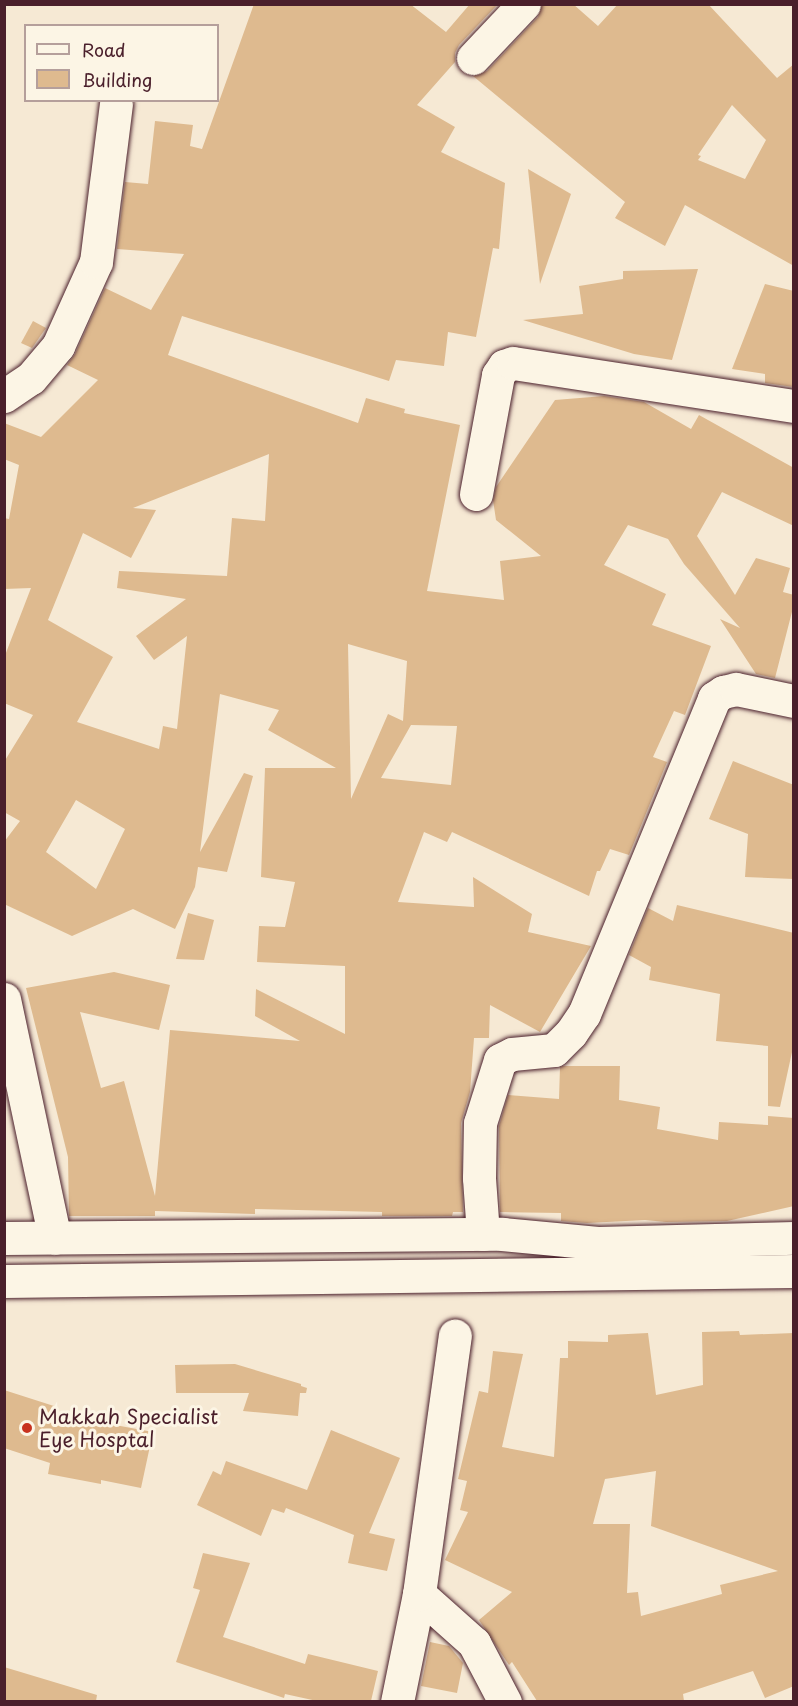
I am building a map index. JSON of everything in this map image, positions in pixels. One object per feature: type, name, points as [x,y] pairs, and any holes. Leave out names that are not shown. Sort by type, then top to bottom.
[{"type":"street","points":[[473,58],[524,4]]},
{"type":"street","points":[[4,396],[31,378],[58,346],[96,262],[116,104]]},
{"type":"street","points":[[476,494],[498,375],[504,366],[513,363],[794,406]]},
{"type":"street","points":[[483,1234],[479,1178],[480,1122],[500,1060],[512,1054],[554,1050],[571,1033],[584,1014],[714,698],[723,692],[736,689],[794,701]]},
{"type":"street","points":[[4,999],[55,1238]]},
{"type":"street","points":[[4,1238],[483,1234],[598,1243],[794,1238]]},
{"type":"street","points":[[4,1281],[794,1271]]},
{"type":"street","points":[[397,1701],[419,1594],[455,1335]]},
{"type":"street","points":[[419,1594],[474,1643],[505,1701]]},
{"type":"building","points":[[254,4],[410,4],[446,32],[470,4],[498,4],[459,45],[455,53],[455,62],[417,105],[455,127],[441,152],[505,183],[499,249],[493,248],[476,337],[448,332],[444,366],[396,360],[389,381],[182,316],[168,355],[358,423],[366,398],[405,409],[404,413],[460,425],[427,591],[504,600],[500,561],[541,556],[496,520],[493,500],[496,487],[555,400],[604,396],[644,402],[691,429],[699,415],[794,468],[794,526],[722,492],[697,536],[735,595],[756,558],[790,568],[783,592],[794,595],[794,604],[775,678],[756,674],[720,619],[740,628],[684,564],[668,539],[628,525],[604,565],[666,594],[652,625],[711,646],[685,715],[674,711],[653,757],[667,762],[629,855],[610,849],[600,871],[597,871],[589,896],[452,832],[447,842],[424,832],[398,902],[474,907],[473,877],[532,914],[528,932],[591,946],[540,1032],[490,1005],[489,1038],[474,1038],[470,1092],[461,1123],[463,1212],[453,1212],[452,1216],[382,1216],[382,1212],[255,1209],[255,1214],[155,1211],[155,1216],[69,1216],[68,1157],[26,988],[114,972],[170,985],[159,1030],[80,1012],[101,1088],[124,1081],[155,1196],[170,1030],[300,1041],[255,1016],[256,989],[345,1034],[345,966],[257,962],[259,926],[285,927],[295,882],[261,877],[265,768],[336,768],[268,730],[279,710],[220,694],[200,852],[244,773],[253,776],[227,872],[198,867],[195,887],[175,929],[133,909],[72,936],[4,904],[4,842],[20,821],[4,812],[4,762],[33,715],[4,703],[4,658],[31,588],[4,589],[4,518],[9,519],[19,465],[4,459],[4,423],[41,437],[98,380],[67,365],[75,354],[105,288],[151,310],[184,254],[117,249],[125,182],[148,184],[155,121],[193,125],[190,146],[202,149]],"holes":[[[269,454],[265,521],[232,518],[227,576],[119,571],[117,588],[186,599],[136,636],[154,660],[187,636],[177,729],[163,726],[159,749],[77,722],[113,657],[48,620],[83,533],[131,558],[156,510],[133,508]],[[348,644],[407,661],[403,721],[388,714],[351,799]],[[411,725],[457,726],[451,785],[381,778]],[[76,800],[125,829],[96,889],[46,852]]]},
{"type":"building","points":[[542,4],[573,4],[598,26],[618,4],[708,4],[777,78],[794,64],[794,266],[685,205],[665,246],[615,218],[625,202],[473,76],[487,71],[538,17]],"holes":[[[732,105],[766,140],[745,179],[698,160],[701,156],[698,155]]]},
{"type":"building","points":[[528,169],[571,194],[540,284]]},
{"type":"building","points":[[698,269],[672,360],[634,354],[523,320],[583,314],[579,286],[623,279],[623,271]]},
{"type":"building","points":[[765,284],[794,291],[794,387],[765,383],[765,374],[732,369]]},
{"type":"building","points":[[33,321],[46,328],[32,348],[21,343]]},
{"type":"building","points":[[733,761],[794,785],[794,879],[745,877],[748,834],[709,819]]},
{"type":"building","points":[[677,905],[794,933],[794,1043],[780,1107],[768,1106],[768,1046],[716,1041],[720,994],[649,980],[651,967],[629,955],[648,908],[673,921]]},
{"type":"building","points":[[188,913],[214,920],[204,960],[176,959]]},
{"type":"building","points":[[620,1066],[619,1100],[660,1107],[657,1129],[718,1140],[719,1122],[768,1125],[768,1116],[794,1118],[794,1206],[727,1221],[645,1220],[587,1223],[561,1221],[561,1213],[500,1212],[499,1126],[508,1095],[559,1099],[560,1067]]},
{"type":"building","points":[[739,1331],[740,1335],[794,1333],[794,1686],[765,1698],[753,1671],[683,1694],[684,1701],[537,1701],[512,1662],[509,1665],[479,1620],[512,1592],[445,1560],[468,1512],[460,1510],[467,1481],[458,1479],[479,1391],[488,1393],[493,1351],[523,1354],[502,1447],[554,1457],[560,1358],[568,1358],[568,1341],[608,1342],[608,1335],[648,1333],[656,1395],[703,1385],[702,1332]],"holes":[[[656,1471],[651,1526],[778,1571],[720,1585],[722,1594],[641,1616],[638,1592],[627,1593],[630,1524],[593,1524],[605,1479]]]},
{"type":"building","points":[[235,1364],[301,1384],[307,1388],[306,1393],[300,1393],[298,1416],[243,1411],[249,1393],[176,1393],[175,1365]]},
{"type":"building","points":[[4,1390],[57,1407],[55,1414],[153,1432],[141,1488],[101,1480],[101,1484],[48,1474],[50,1463],[4,1448]]},
{"type":"building","points":[[331,1430],[400,1458],[369,1533],[395,1539],[387,1571],[348,1563],[354,1535],[286,1508],[284,1513],[272,1509],[261,1536],[197,1505],[213,1471],[221,1475],[226,1461],[307,1490]]},
{"type":"building","points":[[203,1553],[250,1563],[223,1637],[305,1664],[308,1654],[378,1671],[371,1701],[317,1701],[285,1694],[284,1698],[176,1662],[200,1590],[193,1588]]},
{"type":"building","points":[[430,1642],[449,1646],[463,1663],[457,1693],[421,1686]]},
{"type":"building","points":[[4,1667],[97,1695],[96,1701],[4,1701]]},
{"type":"place","name":"Makkah Specialist Eye Hosptal","points":[[27,1428]]}]
